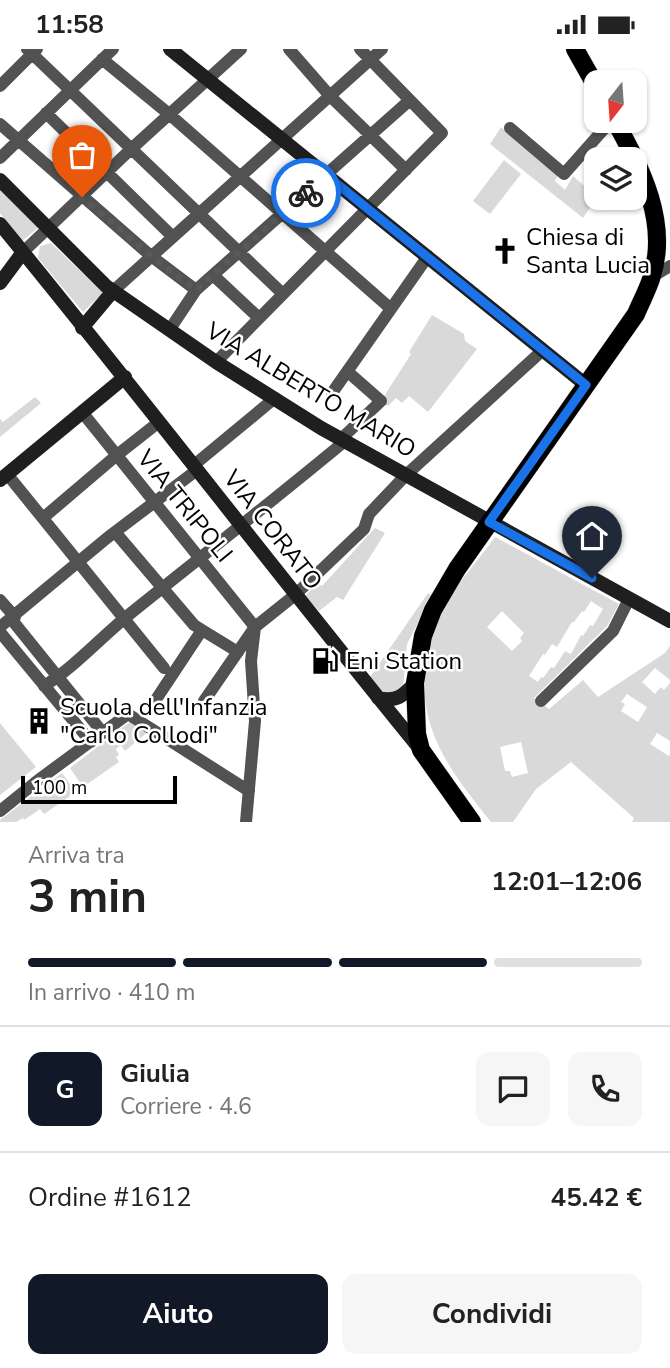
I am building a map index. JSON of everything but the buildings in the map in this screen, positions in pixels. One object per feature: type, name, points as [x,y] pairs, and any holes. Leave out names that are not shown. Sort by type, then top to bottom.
[{"type":"main road","points":[[575,49],[587,70]]},
{"type":"main road","points":[[472,822],[421,750],[417,734],[415,683],[423,636],[433,610],[489,522],[636,314],[652,277],[657,237],[653,203],[639,165],[620,133]]},
{"type":"street","points":[[0,157],[113,49]]},
{"type":"street","points":[[170,49],[586,385]]},
{"type":"street","points":[[289,49],[330,96],[406,170]]},
{"type":"street","points":[[216,362],[442,133],[360,49]]},
{"type":"street","points":[[86,333],[113,291],[382,49]]},
{"type":"street","points":[[1,83],[32,51],[68,91],[283,294]]},
{"type":"street","points":[[0,283],[23,252],[236,51]]},
{"type":"street","points":[[102,59],[169,114],[390,308]]},
{"type":"street","points":[[170,329],[196,290],[410,100]]},
{"type":"street","points":[[46,113],[173,237]]},
{"type":"street","points":[[0,124],[151,256],[196,290]]},
{"type":"street","points":[[510,128],[564,174],[602,133]]},
{"type":"street","name":"VIA ALBERTO MARIO","points":[[0,180],[113,291],[216,362],[343,440],[670,621]]},
{"type":"street","name":"VIA CORATO","points":[[0,224],[421,750]]},
{"type":"street","points":[[332,393],[428,256]]},
{"type":"street","points":[[652,277],[670,266]]},
{"type":"street","points":[[213,275],[259,318]]},
{"type":"street","points":[[204,701],[256,627],[295,595],[364,529],[369,514],[406,475],[543,350]]},
{"type":"street","points":[[44,686],[200,557],[242,527],[343,440],[381,401],[348,372]]},
{"type":"street","points":[[125,377],[4,477],[43,518],[164,668]]},
{"type":"street","points":[[91,743],[0,630],[155,502],[275,398]]},
{"type":"street","name":"VIA TRIPOLI","points":[[82,412],[256,627]]},
{"type":"street","points":[[43,518],[159,422]]},
{"type":"street","points":[[116,532],[194,625],[238,652]]},
{"type":"street","points":[[541,701],[613,631],[629,599]]},
{"type":"street","points":[[0,600],[103,733]]},
{"type":"street","points":[[246,822],[254,721],[250,661],[256,627]]},
{"type":"street","points":[[153,704],[202,630]]},
{"type":"street","points":[[379,698],[395,700],[402,697],[415,683]]},
{"type":"street","points":[[0,811],[128,714],[250,791]]},
{"type":"shaded area","points":[[501,127],[558,175],[555,181],[565,190],[573,176],[584,186],[584,210],[588,210],[583,218],[490,144]]},
{"type":"shaded area","points":[[504,160],[521,174],[490,214],[473,201]]},
{"type":"shaded area","points":[[0,187],[39,227],[22,241],[0,213]]},
{"type":"shaded area","points":[[51,243],[103,293],[83,312],[38,258],[40,246]]},
{"type":"shaded area","points":[[432,315],[464,334],[465,341],[477,349],[428,412],[409,396],[402,403],[396,398],[388,406],[381,401]]},
{"type":"shaded area","points":[[35,397],[41,403],[0,437],[0,419],[3,422]]},
{"type":"shaded area","points":[[375,528],[385,533],[343,600],[337,597],[319,611],[305,596],[318,583],[322,586]]},
{"type":"shaded area","points":[[495,537],[619,604],[607,626],[534,698],[549,709],[583,680],[598,697],[665,653],[670,646],[670,680],[655,668],[642,682],[655,694],[670,683],[670,741],[657,733],[650,744],[669,756],[670,754],[670,822],[632,822],[634,818],[571,762],[536,789],[513,822],[491,822],[450,766],[431,727],[426,705],[424,683],[427,658],[440,615],[447,602]],"holes":[[[591,601],[603,609],[593,626],[590,625],[583,636],[581,635],[571,654],[565,651],[554,668],[551,667],[538,682],[529,676],[543,654],[545,655],[552,644],[557,647],[572,622],[584,612]],[[502,611],[524,633],[520,638],[522,641],[512,651],[487,627]],[[627,694],[647,707],[638,722],[621,711],[625,704],[621,702]],[[521,742],[528,773],[512,777],[510,771],[505,771],[500,747]]]},
{"type":"shaded area","points":[[428,593],[432,596],[407,644],[403,688],[384,695],[370,677]]},
{"type":"shaded area","points":[[131,721],[148,732],[125,751],[121,745],[116,749],[119,762],[83,787],[70,768]]},
{"type":"shaded area","points":[[0,723],[36,767],[0,795]]},
{"type":"shaded area","points":[[62,773],[76,792],[44,814],[40,809],[24,820],[0,822],[0,820]]},
{"type":"way so far","points":[[82,197],[151,256],[196,290],[306,193]]},
{"type":"place","name":"Chiesa di Santa Lucia","points":[[505,251]]},
{"type":"place","name":"Eni Station","points":[[325,661]]},
{"type":"place","name":"Scuola dell'Infanzia \"Carlo Collodi\"","points":[[39,721]]},
{"type":"route","points":[[306,193],[326,175],[586,385],[489,522],[592,578]]}]
